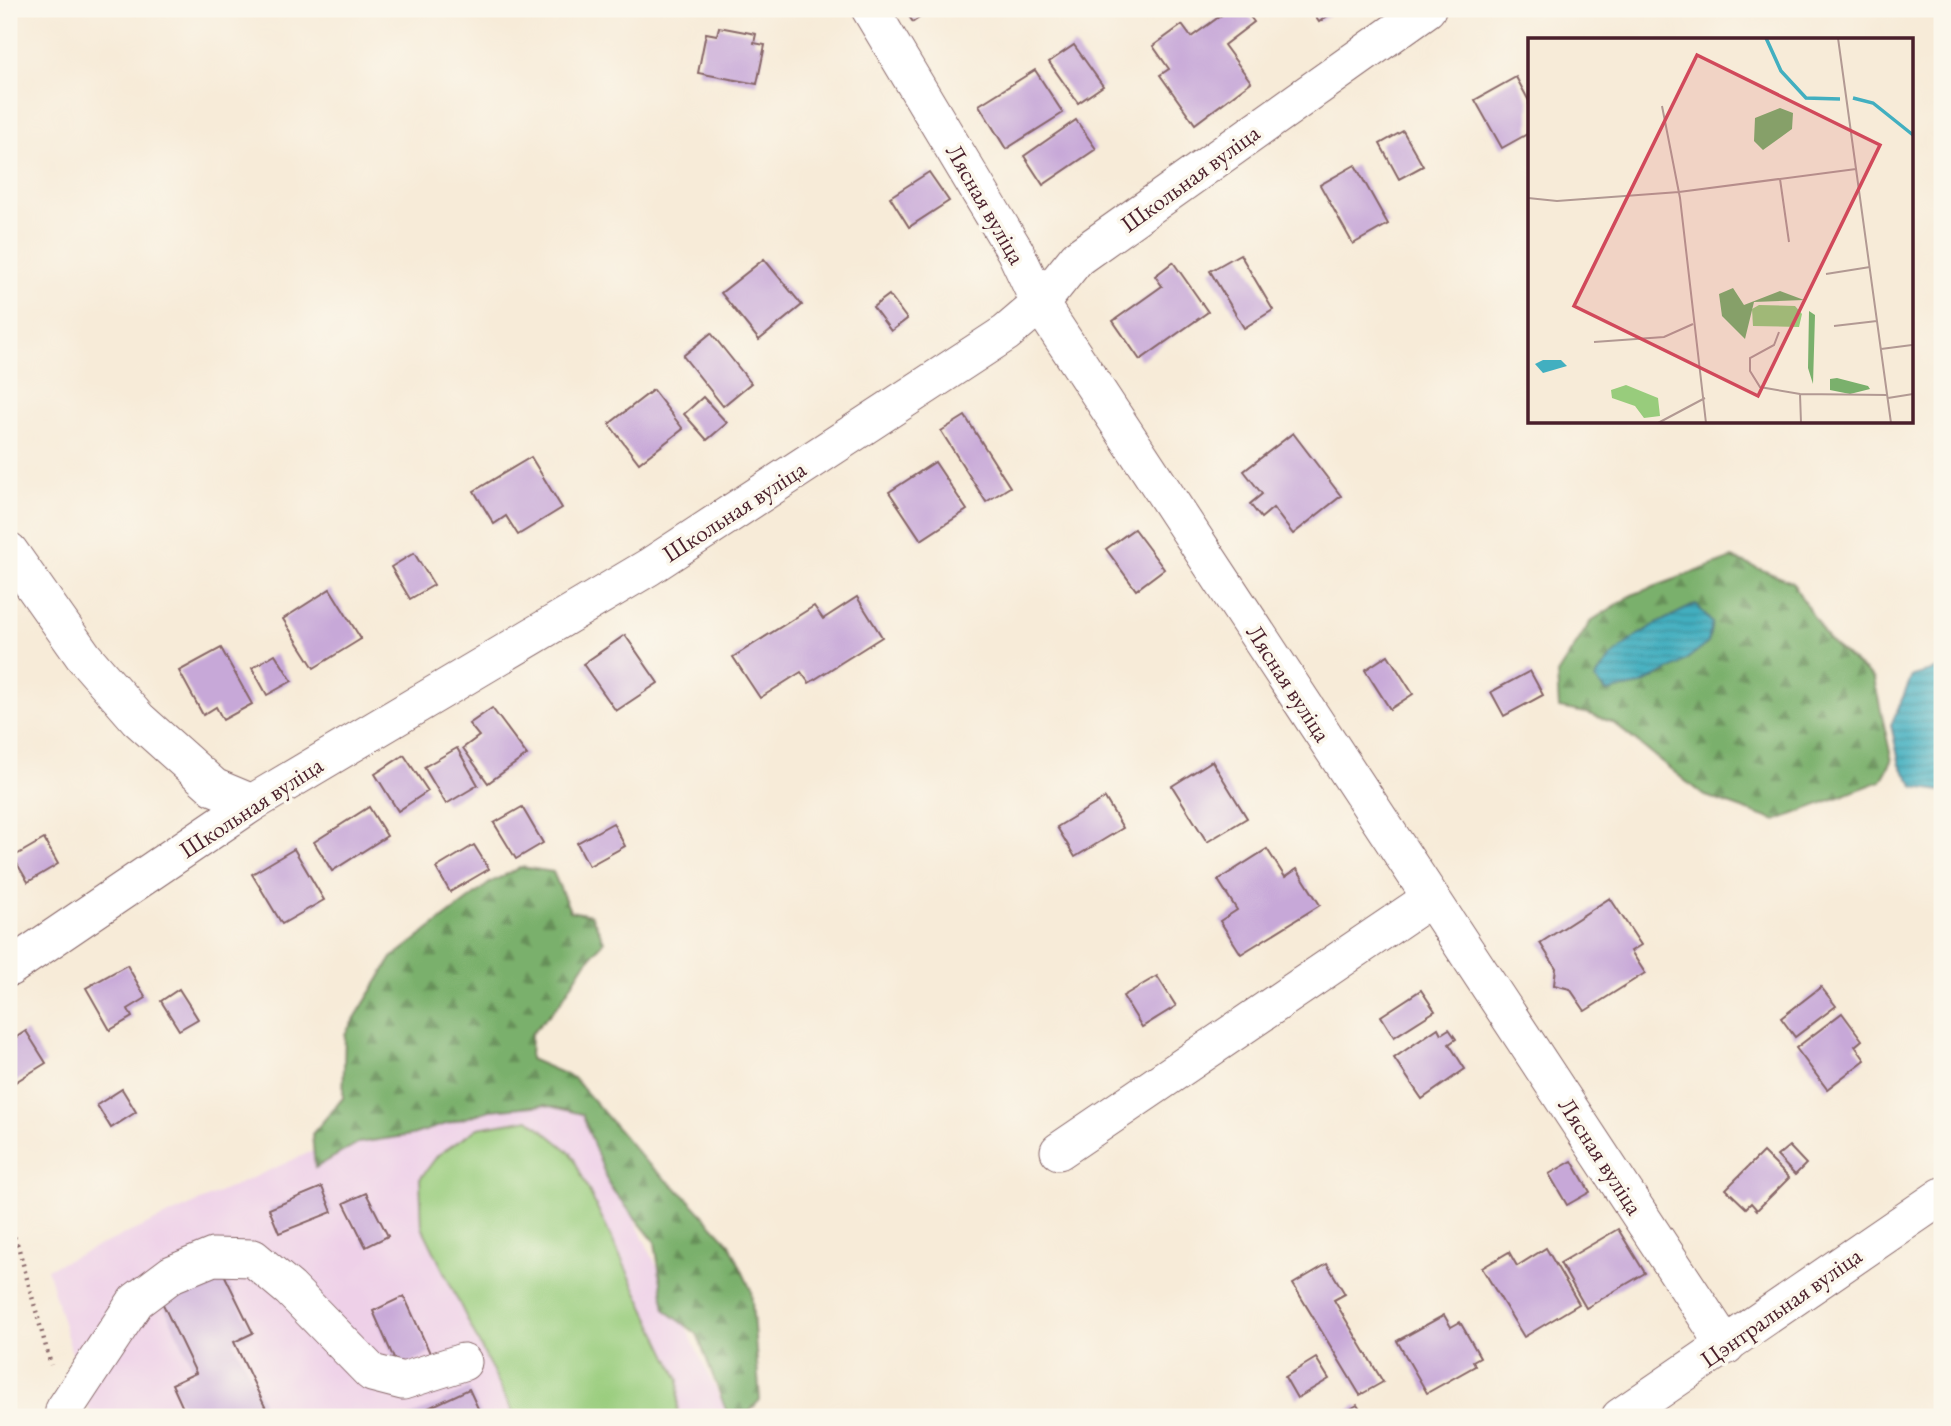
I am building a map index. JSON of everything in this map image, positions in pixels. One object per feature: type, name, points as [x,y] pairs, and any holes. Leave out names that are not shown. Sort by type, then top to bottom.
[{"type":"street","name":"Лясная вуліца","points":[[870,9],[1015,251],[1040,303],[1726,1346]]},
{"type":"street","name":"Школьная вуліца","points":[[9,968],[252,803],[649,567],[1006,333],[1040,303],[1077,258],[1427,9]]},
{"type":"street","points":[[9,551],[84,657],[138,719],[214,787],[252,803]]},
{"type":"street","points":[[1059,1151],[1431,898]]},
{"type":"street","name":"Цэнтральная вуліца","points":[[1620,1417],[1942,1196]]},
{"type":"street","points":[[65,1414],[136,1301],[172,1274],[213,1257],[253,1258],[290,1289],[372,1373],[403,1381],[463,1362]]},
{"type":"path","points":[[9,1224],[18,1246],[65,1414]]},
{"type":"shaded area","points":[[570,1085],[729,1417],[91,1417],[47,1269],[394,1115]]},
{"type":"green space","points":[[1732,558],[1792,582],[1828,640],[1874,679],[1892,761],[1881,781],[1776,821],[1703,795],[1612,722],[1559,708],[1557,674],[1591,621],[1632,595]]},
{"type":"green space","points":[[521,867],[553,872],[570,911],[591,915],[604,941],[583,966],[560,1003],[531,1034],[530,1059],[574,1078],[645,1161],[685,1196],[730,1244],[751,1290],[760,1400],[744,1417],[727,1413],[697,1334],[665,1310],[655,1242],[610,1187],[582,1114],[545,1105],[490,1110],[412,1135],[358,1143],[315,1168],[312,1134],[343,1098],[345,1034],[392,958],[491,882]]},
{"type":"green space","points":[[529,1119],[571,1153],[679,1380],[677,1417],[515,1417],[422,1227],[420,1179],[438,1155],[478,1128]]},
{"type":"water","points":[[1696,604],[1712,623],[1708,643],[1679,665],[1640,685],[1607,692],[1595,679],[1604,665],[1627,643]]},
{"type":"water","points":[[1942,668],[1942,791],[1915,787],[1900,765],[1891,725],[1912,676]]},
{"type":"building","points":[[904,9],[932,9],[913,22]]},
{"type":"building","points":[[1230,9],[1244,9],[1254,22],[1224,45],[1251,82],[1195,124],[1160,75],[1169,69],[1153,46],[1182,25],[1191,37]]},
{"type":"building","points":[[1310,9],[1337,9],[1319,22]]},
{"type":"building","points":[[719,27],[756,34],[754,43],[765,45],[757,84],[698,73],[706,33],[717,35]]},
{"type":"building","points":[[1074,45],[1103,86],[1078,103],[1049,62]]},
{"type":"building","points":[[1035,70],[1063,113],[1006,149],[979,105]]},
{"type":"building","points":[[1516,77],[1528,99],[1528,134],[1502,148],[1475,100]]},
{"type":"building","points":[[1076,120],[1096,149],[1043,185],[1024,156]]},
{"type":"building","points":[[1403,131],[1423,166],[1399,179],[1380,144]]},
{"type":"building","points":[[1355,165],[1388,224],[1353,244],[1320,185]]},
{"type":"building","points":[[929,172],[949,201],[909,227],[890,197]]},
{"type":"building","points":[[1240,254],[1273,310],[1244,328],[1210,271]]},
{"type":"building","points":[[764,259],[802,305],[759,340],[721,293]]},
{"type":"building","points":[[1173,262],[1208,312],[1140,360],[1113,321],[1162,286],[1155,276]]},
{"type":"building","points":[[889,295],[907,319],[891,331],[873,307]]},
{"type":"building","points":[[711,333],[751,383],[723,406],[683,356]]},
{"type":"building","points":[[653,390],[683,429],[639,463],[609,424]]},
{"type":"building","points":[[703,397],[727,423],[707,440],[684,414]]},
{"type":"building","points":[[965,416],[1010,487],[986,502],[941,431]]},
{"type":"building","points":[[1293,433],[1341,496],[1293,534],[1273,508],[1261,518],[1250,504],[1262,494],[1244,471]]},
{"type":"building","points":[[531,457],[562,508],[518,535],[506,516],[494,524],[474,491]]},
{"type":"building","points":[[935,462],[967,510],[921,540],[889,492]]},
{"type":"building","points":[[1134,529],[1164,569],[1136,590],[1106,549]]},
{"type":"building","points":[[414,553],[434,585],[410,599],[391,567]]},
{"type":"building","points":[[330,589],[361,639],[314,668],[283,619]]},
{"type":"building","points":[[857,597],[882,637],[809,683],[801,672],[760,698],[733,657],[814,606],[823,619]]},
{"type":"building","points":[[625,635],[658,683],[616,711],[583,664]]},
{"type":"building","points":[[221,648],[252,704],[223,720],[216,707],[203,715],[179,671]]},
{"type":"building","points":[[275,654],[292,681],[267,695],[252,668]]},
{"type":"building","points":[[1388,655],[1413,694],[1390,709],[1365,670]]},
{"type":"building","points":[[1530,671],[1543,695],[1504,716],[1491,692]]},
{"type":"building","points":[[492,708],[527,755],[488,783],[463,748],[479,736],[469,724]]},
{"type":"building","points":[[457,748],[478,785],[446,804],[424,767]]},
{"type":"building","points":[[404,755],[428,791],[398,811],[375,774]]},
{"type":"building","points":[[1212,761],[1247,818],[1207,842],[1172,786]]},
{"type":"building","points":[[1105,798],[1123,828],[1075,857],[1057,827]]},
{"type":"building","points":[[369,807],[387,836],[332,871],[314,842]]},
{"type":"building","points":[[522,807],[543,843],[516,859],[494,823]]},
{"type":"building","points":[[613,823],[625,846],[589,866],[577,843]]},
{"type":"building","points":[[44,839],[58,864],[28,882],[13,857]]},
{"type":"building","points":[[474,845],[489,869],[450,892],[436,868]]},
{"type":"building","points":[[294,849],[324,900],[282,924],[252,874]]},
{"type":"building","points":[[1267,849],[1285,877],[1297,869],[1320,905],[1241,954],[1220,921],[1237,910],[1218,880]]},
{"type":"building","points":[[9,861],[16,873],[9,877]]},
{"type":"building","points":[[1610,898],[1641,945],[1631,951],[1645,973],[1585,1011],[1570,989],[1554,985],[1556,968],[1540,943]]},
{"type":"building","points":[[127,965],[146,998],[128,1009],[132,1017],[110,1030],[86,988]]},
{"type":"building","points":[[1157,976],[1176,1006],[1142,1027],[1123,996]]},
{"type":"building","points":[[1821,987],[1836,1006],[1795,1037],[1781,1018]]},
{"type":"building","points":[[179,989],[198,1019],[179,1030],[161,1001]]},
{"type":"building","points":[[1421,990],[1435,1011],[1394,1037],[1381,1016]]},
{"type":"building","points":[[1842,1013],[1862,1040],[1855,1046],[1865,1060],[1827,1089],[1796,1048]]},
{"type":"building","points":[[1438,1028],[1441,1034],[1449,1029],[1456,1039],[1449,1044],[1465,1069],[1422,1099],[1394,1058]]},
{"type":"building","points":[[26,1031],[46,1063],[9,1086],[9,1042]]},
{"type":"building","points":[[122,1089],[136,1112],[111,1128],[97,1105]]},
{"type":"building","points":[[1789,1146],[1806,1164],[1795,1175],[1777,1156]]},
{"type":"building","points":[[1763,1152],[1789,1178],[1757,1210],[1751,1203],[1746,1208],[1726,1189]]},
{"type":"building","points":[[1572,1161],[1590,1192],[1567,1205],[1549,1174]]},
{"type":"building","points":[[322,1187],[332,1212],[279,1233],[269,1209]]},
{"type":"building","points":[[366,1193],[388,1236],[366,1247],[344,1203]]},
{"type":"building","points":[[1618,1229],[1645,1273],[1586,1308],[1560,1263]]},
{"type":"building","points":[[1546,1248],[1579,1304],[1524,1337],[1482,1268],[1509,1252],[1517,1266]]},
{"type":"building","points":[[1327,1264],[1345,1294],[1334,1300],[1383,1382],[1360,1395],[1293,1284]]},
{"type":"building","points":[[220,1266],[253,1333],[234,1342],[270,1417],[187,1417],[172,1384],[196,1373],[159,1296]]},
{"type":"building","points":[[404,1296],[430,1353],[398,1368],[373,1311]]},
{"type":"building","points":[[1444,1315],[1451,1327],[1460,1322],[1480,1357],[1473,1361],[1475,1366],[1427,1393],[1397,1341]]},
{"type":"building","points":[[1316,1358],[1329,1379],[1297,1398],[1285,1377]]},
{"type":"building","points":[[469,1389],[482,1417],[409,1417]]},
{"type":"building","points":[[1357,1405],[1365,1417],[1338,1417]]}]
